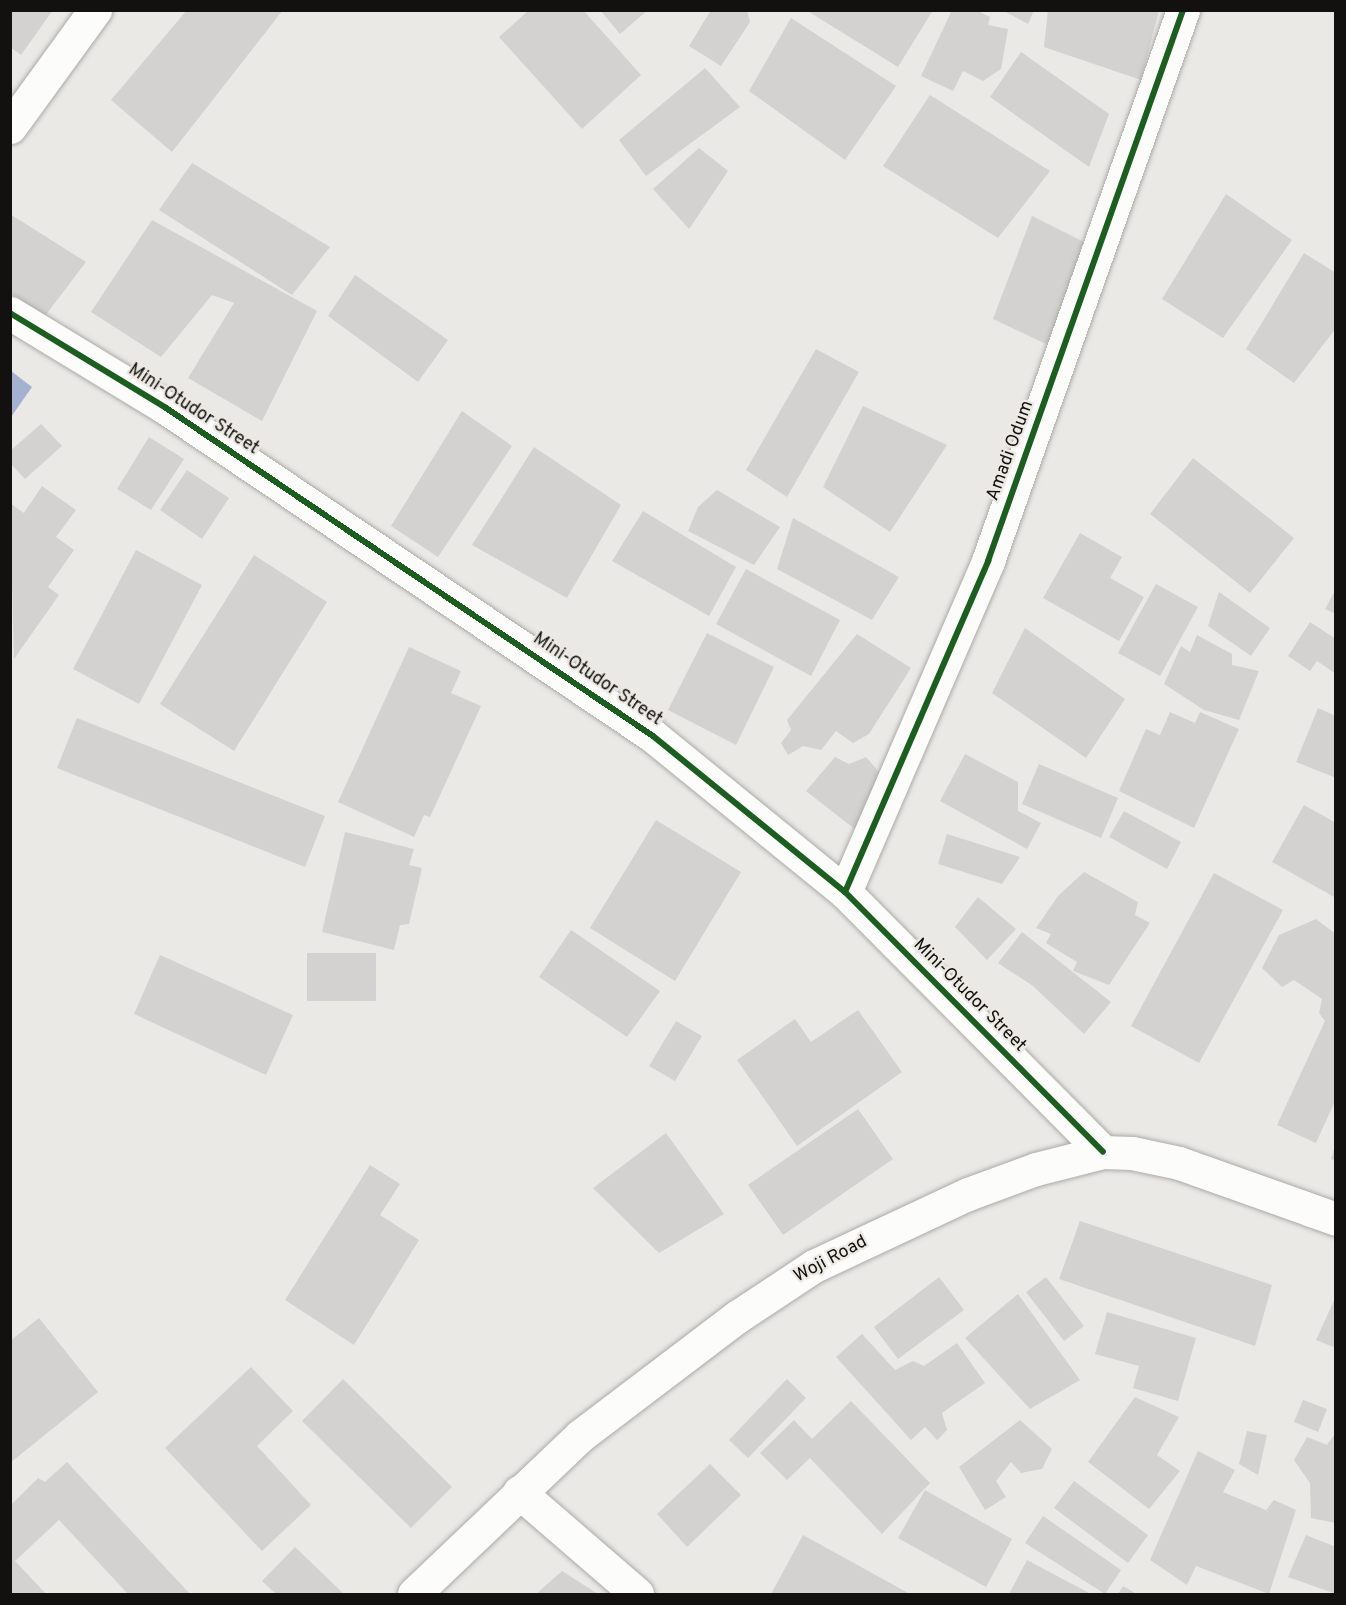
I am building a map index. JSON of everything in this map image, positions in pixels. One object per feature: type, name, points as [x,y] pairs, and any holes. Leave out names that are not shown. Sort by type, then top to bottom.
[{"type":"street","points":[[10,127],[95,10]]},
{"type":"street","name":"Amadi Odum","points":[[845,892],[988,561],[1183,10]]},
{"type":"street","name":"Mini-Otudor Street","points":[[10,313],[166,408],[653,736],[845,892],[1103,1152]]},
{"type":"street","name":"Woji Road","points":[[414,1594],[519,1492],[640,1388],[814,1266],[968,1194],[1103,1152],[1179,1163],[1335,1219]]},
{"type":"street","points":[[519,1492],[637,1594]]},
{"type":"water","points":[[11,371],[32,387],[11,417]]},
{"type":"building","points":[[10,10],[53,10],[21,55],[10,47]]},
{"type":"building","points":[[187,10],[283,10],[172,152],[111,100]]},
{"type":"building","points":[[529,10],[583,10],[641,75],[582,129],[499,37]]},
{"type":"building","points":[[600,10],[648,10],[620,34]]},
{"type":"building","points":[[711,10],[747,10],[750,22],[721,66],[689,46]]},
{"type":"building","points":[[806,10],[933,10],[898,67]]},
{"type":"building","points":[[952,10],[976,10],[990,17],[988,25],[1008,29],[1001,69],[983,81],[963,71],[953,91],[921,76]]},
{"type":"building","points":[[1002,10],[1034,10],[1028,24]]},
{"type":"building","points":[[1048,10],[1159,10],[1141,80],[1044,47]]},
{"type":"building","points":[[791,18],[896,86],[845,160],[749,91]]},
{"type":"building","points":[[1021,52],[1109,114],[1089,167],[990,97]]},
{"type":"building","points":[[705,68],[740,107],[646,176],[619,140]]},
{"type":"building","points":[[930,95],[1050,171],[998,238],[883,166]]},
{"type":"building","points":[[699,148],[728,171],[689,229],[653,189]]},
{"type":"building","points":[[192,163],[330,247],[292,295],[159,210]]},
{"type":"building","points":[[1226,194],[1292,240],[1223,338],[1162,299]]},
{"type":"building","points":[[10,214],[86,262],[45,316],[10,293]]},
{"type":"building","points":[[1032,216],[1090,245],[1048,345],[993,319]]},
{"type":"building","points":[[152,220],[317,311],[262,421],[188,378],[234,303],[212,295],[161,357],[91,312]]},
{"type":"building","points":[[1304,253],[1336,273],[1336,328],[1294,383],[1246,349]]},
{"type":"building","points":[[355,275],[448,340],[418,382],[328,316]]},
{"type":"building","points":[[816,349],[859,372],[787,497],[746,470]]},
{"type":"building","points":[[863,406],[947,445],[890,532],[823,487]]},
{"type":"building","points":[[462,411],[512,446],[438,557],[391,526]]},
{"type":"building","points":[[41,424],[62,446],[25,479],[10,463],[10,451]]},
{"type":"building","points":[[149,437],[184,459],[151,510],[117,489]]},
{"type":"building","points":[[534,447],[621,505],[567,598],[472,545]]},
{"type":"building","points":[[1193,458],[1294,538],[1250,593],[1150,514]]},
{"type":"building","points":[[187,470],[229,498],[202,539],[160,510]]},
{"type":"building","points":[[42,486],[76,510],[56,537],[74,550],[48,587],[59,595],[14,659],[10,503],[24,513]]},
{"type":"building","points":[[717,490],[780,527],[754,565],[688,531],[698,507]]},
{"type":"building","points":[[643,511],[736,567],[709,616],[612,561]]},
{"type":"building","points":[[793,518],[899,577],[872,620],[777,569]]},
{"type":"building","points":[[1080,533],[1122,557],[1110,578],[1144,597],[1119,641],[1043,598]]},
{"type":"building","points":[[136,550],[202,585],[139,704],[73,669]]},
{"type":"building","points":[[254,555],[327,602],[234,751],[160,704]]},
{"type":"building","points":[[746,569],[840,620],[811,676],[716,624]]},
{"type":"building","points":[[1156,584],[1198,607],[1160,676],[1118,653]]},
{"type":"building","points":[[1336,589],[1336,614],[1325,609]]},
{"type":"building","points":[[1219,592],[1270,628],[1251,656],[1208,626]]},
{"type":"building","points":[[1310,622],[1336,639],[1336,674],[1317,661],[1310,671],[1288,656]]},
{"type":"building","points":[[1025,628],[1125,699],[1086,758],[992,693]]},
{"type":"building","points":[[707,633],[774,667],[736,745],[668,710]]},
{"type":"building","points":[[857,634],[911,668],[869,734],[853,743],[836,731],[821,750],[803,746],[788,755],[781,743],[791,730],[787,720]]},
{"type":"building","points":[[1197,635],[1232,654],[1232,665],[1259,671],[1239,720],[1204,710],[1164,684],[1181,646],[1190,652]]},
{"type":"building","points":[[409,647],[461,671],[451,693],[481,706],[430,817],[424,815],[414,837],[338,802]]},
{"type":"building","points":[[1318,708],[1336,716],[1336,778],[1296,762]]},
{"type":"building","points":[[1170,712],[1195,723],[1200,712],[1239,729],[1194,828],[1119,791],[1146,729],[1160,735]]},
{"type":"building","points":[[77,718],[325,816],[305,867],[57,768]]},
{"type":"building","points":[[965,754],[1018,782],[1018,811],[1041,823],[1027,849],[940,801]]},
{"type":"building","points":[[835,757],[849,764],[866,757],[884,778],[856,830],[806,791]]},
{"type":"building","points":[[1039,764],[1118,798],[1101,838],[1022,804]]},
{"type":"building","points":[[1304,805],[1336,823],[1336,898],[1272,862]]},
{"type":"building","points":[[1124,811],[1181,842],[1167,869],[1109,837]]},
{"type":"building","points":[[656,820],[741,872],[675,981],[590,928]]},
{"type":"building","points":[[345,832],[414,849],[409,865],[422,868],[409,924],[400,925],[394,950],[322,932]]},
{"type":"building","points":[[947,834],[1020,857],[1002,884],[938,864]]},
{"type":"building","points":[[1084,872],[1138,902],[1135,915],[1150,923],[1109,985],[1073,971],[1077,962],[1046,943],[1051,934],[1036,928],[1058,896]]},
{"type":"building","points":[[1214,873],[1283,910],[1199,1063],[1131,1026]]},
{"type":"building","points":[[978,897],[1016,929],[987,960],[955,927]]},
{"type":"building","points":[[1316,919],[1336,934],[1336,1099],[1316,1143],[1277,1125],[1325,1021],[1319,1013],[1322,999],[1294,980],[1282,987],[1262,968],[1279,935]]},
{"type":"building","points":[[571,930],[660,991],[627,1037],[539,977]]},
{"type":"building","points":[[1022,932],[1111,1002],[1084,1034],[1033,986],[998,963]]},
{"type":"building","points":[[307,953],[376,953],[376,1001],[307,1001]]},
{"type":"building","points":[[160,955],[293,1015],[266,1075],[134,1014]]},
{"type":"building","points":[[858,1010],[902,1072],[797,1146],[737,1060],[795,1019],[811,1042]]},
{"type":"building","points":[[676,1021],[702,1036],[675,1081],[649,1066]]},
{"type":"building","points":[[858,1109],[893,1159],[783,1235],[748,1185]]},
{"type":"building","points":[[666,1133],[724,1214],[659,1253],[593,1188]]},
{"type":"building","points":[[1336,1146],[1336,1161],[1331,1159]]},
{"type":"building","points":[[370,1165],[400,1184],[380,1215],[419,1240],[354,1345],[285,1300]]},
{"type":"building","points":[[1080,1221],[1272,1285],[1255,1346],[1059,1279]]},
{"type":"building","points":[[939,1277],[964,1310],[898,1359],[874,1327]]},
{"type":"building","points":[[1046,1277],[1084,1326],[1064,1341],[1026,1292]]},
{"type":"building","points":[[1018,1294],[1080,1380],[1030,1409],[965,1338]]},
{"type":"building","points":[[1336,1296],[1336,1348],[1316,1340]]},
{"type":"building","points":[[1107,1312],[1196,1338],[1178,1401],[1133,1388],[1139,1366],[1095,1354]]},
{"type":"building","points":[[39,1318],[98,1392],[10,1463],[10,1341]]},
{"type":"building","points":[[862,1334],[895,1370],[913,1361],[924,1366],[957,1343],[985,1383],[942,1413],[947,1430],[937,1440],[925,1427],[911,1440],[836,1357]]},
{"type":"building","points":[[251,1367],[293,1411],[257,1446],[311,1505],[262,1551],[165,1448]]},
{"type":"building","points":[[343,1379],[452,1487],[411,1528],[302,1421]]},
{"type":"building","points":[[787,1379],[806,1398],[748,1458],[729,1440]]},
{"type":"building","points":[[1135,1397],[1179,1417],[1157,1455],[1180,1471],[1149,1509],[1088,1462]]},
{"type":"building","points":[[1303,1400],[1327,1409],[1318,1432],[1294,1422]]},
{"type":"building","points":[[851,1401],[930,1483],[882,1534],[810,1458],[787,1480],[760,1453],[794,1420],[812,1439]]},
{"type":"building","points":[[1020,1420],[1052,1449],[1042,1469],[1021,1473],[1011,1462],[996,1481],[1006,1497],[985,1510],[959,1467]]},
{"type":"building","points":[[1247,1431],[1267,1435],[1258,1475],[1239,1464]]},
{"type":"building","points":[[1336,1432],[1336,1523],[1311,1518],[1310,1483],[1294,1460],[1307,1437],[1327,1445]]},
{"type":"building","points":[[1198,1451],[1235,1470],[1223,1492],[1266,1510],[1274,1500],[1296,1510],[1269,1594],[1196,1566],[1187,1585],[1150,1560]]},
{"type":"building","points":[[67,1462],[190,1594],[128,1594],[59,1520],[15,1561],[46,1594],[10,1594],[10,1506],[38,1478],[45,1482]]},
{"type":"building","points":[[710,1464],[741,1495],[687,1547],[657,1514]]},
{"type":"building","points":[[1074,1481],[1148,1535],[1128,1563],[1054,1508]]},
{"type":"building","points":[[925,1490],[1012,1539],[986,1587],[898,1538]]},
{"type":"building","points":[[1043,1516],[1121,1570],[1105,1594],[1025,1543]]},
{"type":"building","points":[[803,1535],[910,1594],[771,1594]]},
{"type":"building","points":[[1306,1535],[1336,1547],[1336,1594],[1288,1577]]},
{"type":"building","points":[[295,1547],[344,1594],[276,1594],[262,1581]]},
{"type":"building","points":[[1027,1560],[1091,1594],[1009,1594]]},
{"type":"building","points":[[562,1571],[598,1594],[536,1594]]},
{"type":"building","points":[[1123,1586],[1137,1594],[1118,1594]]},
{"type":"cycle path","points":[[845,892],[988,561],[1183,10]]},
{"type":"cycle path","points":[[10,313],[166,408],[653,736],[845,892],[1103,1152]]}]
